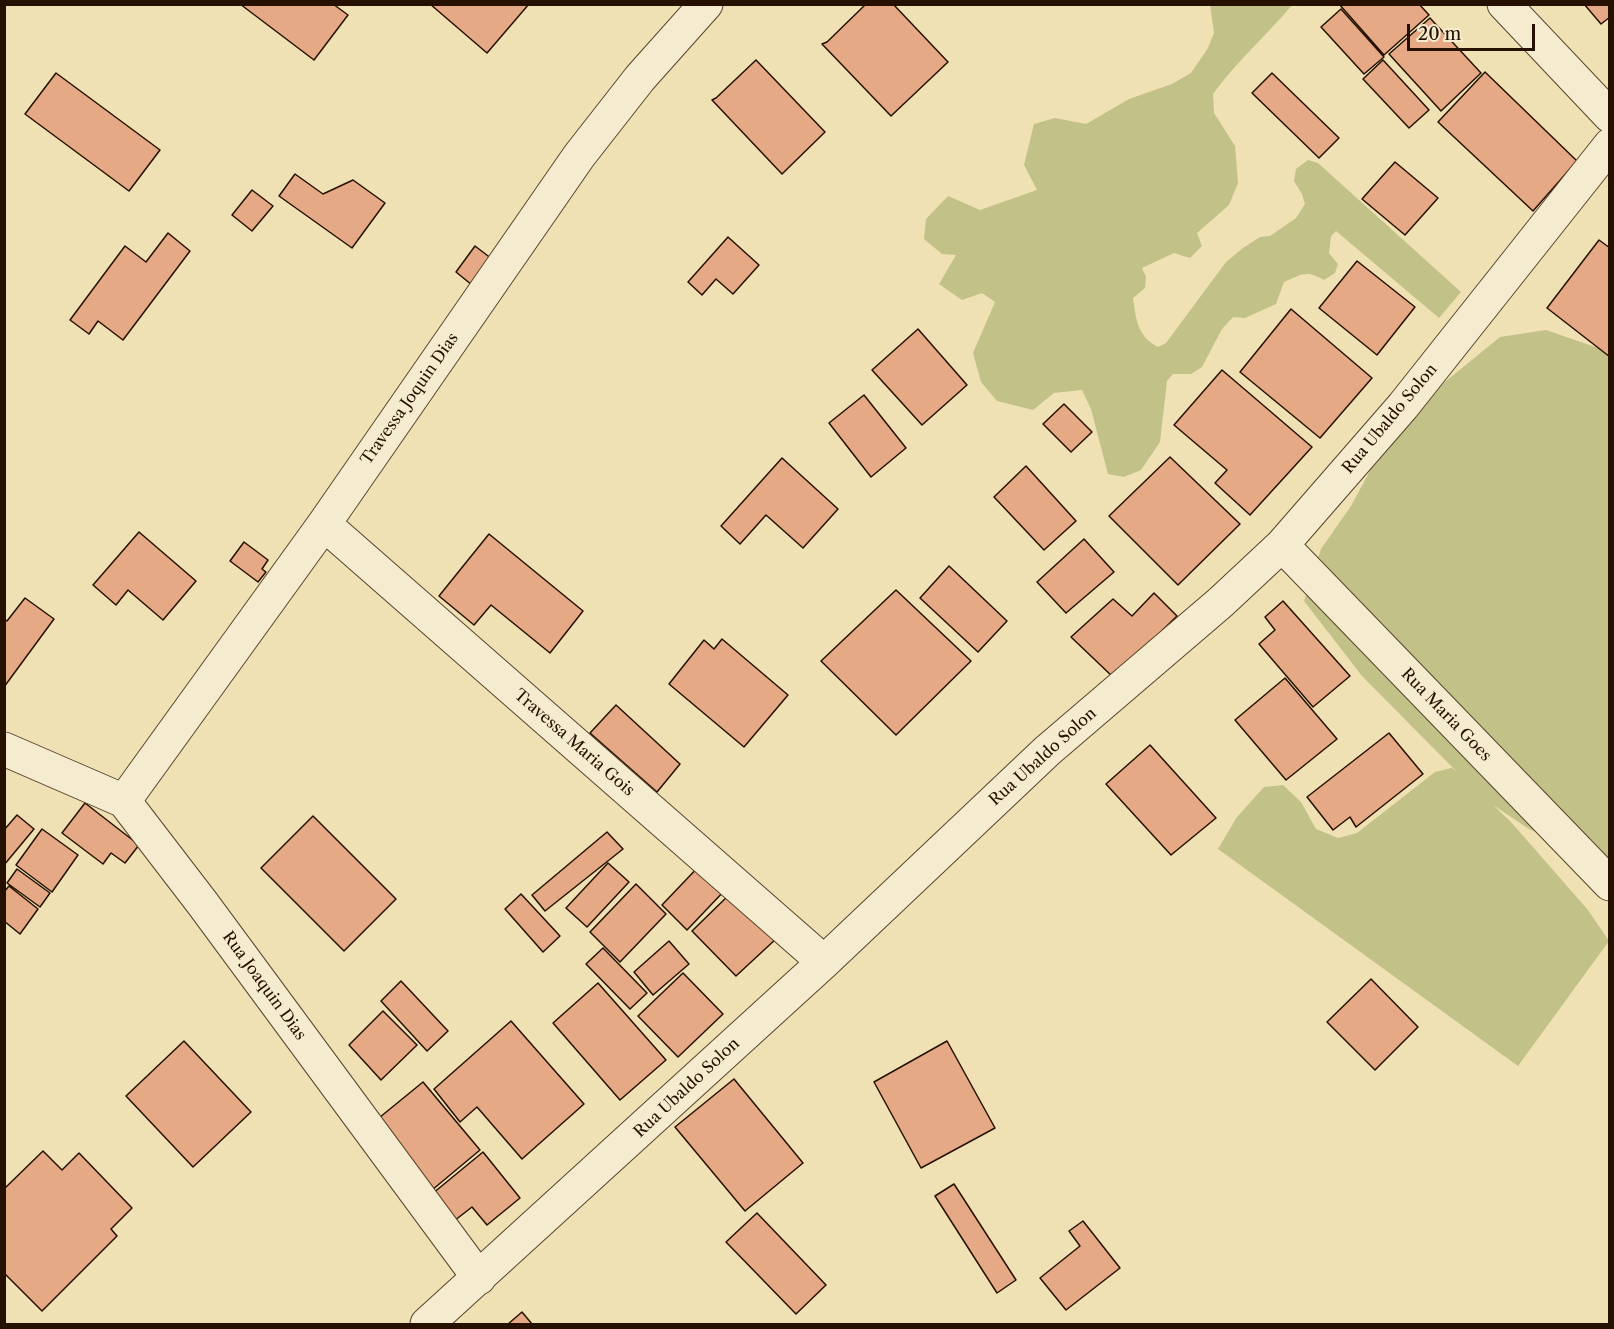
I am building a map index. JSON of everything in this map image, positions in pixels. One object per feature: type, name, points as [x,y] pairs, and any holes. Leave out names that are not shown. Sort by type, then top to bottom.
[{"type":"street","name":"Travessa Joquin Dias","points":[[124,801],[324,524],[579,156],[640,78],[705,4]]},
{"type":"street","points":[[1504,4],[1610,116]]},
{"type":"street","name":"Rua Ubaldo Solon","points":[[427,1324],[824,962],[1047,751],[1221,602],[1282,546],[1403,406],[1610,145]]},
{"type":"street","name":"Travessa Maria Gois","points":[[324,524],[824,962]]},
{"type":"street","name":"Rua Maria Goes","points":[[1282,546],[1610,884]]},
{"type":"street","name":"Rua Joaquin Dias","points":[[4,749],[124,801],[479,1278]]},
{"type":"green space","points":[[1210,5],[1292,5],[1213,94],[1214,113],[1235,146],[1238,183],[1229,205],[1197,233],[1202,246],[1190,258],[1174,253],[1142,268],[1146,277],[1145,288],[1133,298],[1137,320],[1146,338],[1158,347],[1166,343],[1226,262],[1260,237],[1270,236],[1296,218],[1305,204],[1294,181],[1296,169],[1308,160],[1318,163],[1461,292],[1439,318],[1336,231],[1331,236],[1329,253],[1338,264],[1335,273],[1324,280],[1304,274],[1284,282],[1276,304],[1245,318],[1233,317],[1222,329],[1202,367],[1191,374],[1173,374],[1167,381],[1160,442],[1141,470],[1124,477],[1108,474],[1091,409],[1082,390],[1054,393],[1033,410],[997,401],[981,382],[973,353],[995,302],[982,293],[962,300],[939,284],[956,255],[942,254],[924,239],[926,219],[948,196],[980,210],[1037,190],[1024,165],[1034,124],[1055,118],[1086,124],[1129,99],[1172,84],[1191,73],[1208,48],[1214,33]]},
{"type":"green space","points":[[1546,330],[1598,348],[1609,349],[1609,864],[1529,829],[1493,805],[1511,822],[1588,910],[1609,941],[1518,1066],[1218,849],[1237,817],[1264,787],[1283,785],[1301,802],[1316,829],[1338,838],[1357,833],[1435,772],[1452,768],[1458,773],[1362,676],[1304,601],[1321,549],[1351,506],[1384,445],[1419,403],[1500,337]]},
{"type":"building","points":[[240,4],[333,4],[348,15],[314,60]]},
{"type":"building","points":[[430,4],[529,4],[487,53]]},
{"type":"building","points":[[866,4],[893,4],[948,62],[891,116],[822,44],[827,42]]},
{"type":"building","points":[[1339,4],[1419,4],[1429,15],[1384,55]]},
{"type":"building","points":[[1584,4],[1610,4],[1610,17],[1601,24]]},
{"type":"building","points":[[1341,9],[1384,57],[1364,74],[1321,27]]},
{"type":"building","points":[[1430,18],[1481,73],[1441,111],[1389,54]]},
{"type":"building","points":[[756,60],[825,132],[782,174],[712,100]]},
{"type":"building","points":[[1383,60],[1429,110],[1409,128],[1363,79]]},
{"type":"building","points":[[1485,72],[1577,161],[1533,211],[1438,122]]},
{"type":"building","points":[[56,73],[160,150],[129,191],[25,114]]},
{"type":"building","points":[[1272,73],[1339,138],[1319,158],[1252,93]]},
{"type":"building","points":[[1395,162],[1438,198],[1405,235],[1362,199]]},
{"type":"building","points":[[295,174],[323,194],[353,180],[385,203],[352,248],[279,196]]},
{"type":"building","points":[[252,190],[273,206],[252,231],[232,215]]},
{"type":"building","points":[[168,233],[190,251],[123,340],[98,321],[89,334],[70,320],[125,246],[146,262]]},
{"type":"building","points":[[728,237],[759,265],[733,294],[716,279],[702,295],[688,282]]},
{"type":"building","points":[[1599,240],[1610,248],[1610,357],[1547,308]]},
{"type":"building","points":[[475,246],[492,259],[472,285],[456,272]]},
{"type":"building","points":[[1357,261],[1415,307],[1377,355],[1319,308]]},
{"type":"building","points":[[1291,309],[1372,378],[1320,438],[1240,372]]},
{"type":"building","points":[[918,329],[967,385],[922,425],[872,370]]},
{"type":"building","points":[[1222,370],[1312,447],[1250,515],[1215,483],[1227,470],[1174,425]]},
{"type":"building","points":[[864,395],[906,448],[871,477],[829,423]]},
{"type":"building","points":[[1064,404],[1092,432],[1071,452],[1043,424]]},
{"type":"building","points":[[1170,457],[1240,524],[1178,585],[1109,516]]},
{"type":"building","points":[[782,458],[838,509],[803,548],[766,515],[740,544],[721,526]]},
{"type":"building","points":[[1026,466],[1076,521],[1044,550],[994,497]]},
{"type":"building","points":[[139,532],[196,581],[163,620],[128,590],[116,605],[93,585]]},
{"type":"building","points":[[489,534],[583,611],[550,653],[491,605],[474,625],[439,596]]},
{"type":"building","points":[[1084,539],[1114,572],[1066,613],[1037,582]]},
{"type":"building","points":[[244,542],[268,560],[262,569],[266,572],[258,582],[230,561]]},
{"type":"building","points":[[949,566],[1007,621],[978,652],[920,598]]},
{"type":"building","points":[[896,590],[971,661],[896,735],[821,661]]},
{"type":"building","points":[[1154,593],[1177,616],[1114,678],[1071,637],[1113,599],[1132,616]]},
{"type":"building","points":[[25,598],[54,619],[4,687],[4,619],[7,621]]},
{"type":"building","points":[[1283,601],[1350,676],[1313,707],[1259,644],[1275,630],[1265,617]]},
{"type":"building","points":[[722,639],[788,695],[744,747],[669,684],[704,640],[714,649]]},
{"type":"building","points":[[1285,678],[1337,739],[1286,780],[1235,720]]},
{"type":"building","points":[[616,705],[680,764],[657,792],[590,733]]},
{"type":"building","points":[[1389,733],[1423,774],[1356,827],[1350,817],[1333,830],[1307,797]]},
{"type":"building","points":[[1150,745],[1216,818],[1171,855],[1106,784]]},
{"type":"building","points":[[85,803],[139,845],[125,863],[111,853],[103,864],[62,833]]},
{"type":"building","points":[[17,815],[34,829],[4,865],[4,830]]},
{"type":"building","points":[[313,816],[396,899],[344,951],[261,868]]},
{"type":"building","points":[[42,829],[78,855],[52,892],[16,865]]},
{"type":"building","points":[[607,832],[623,849],[545,911],[532,895]]},
{"type":"building","points":[[608,863],[629,882],[587,927],[566,908]]},
{"type":"building","points":[[702,863],[727,888],[687,930],[662,905]]},
{"type":"building","points":[[17,869],[50,893],[40,907],[7,883]]},
{"type":"building","points":[[636,884],[666,914],[620,962],[590,932]]},
{"type":"building","points":[[9,886],[38,909],[20,934],[4,921],[4,892]]},
{"type":"building","points":[[733,891],[777,938],[736,976],[692,931]]},
{"type":"building","points":[[521,894],[560,936],[543,952],[505,909]]},
{"type":"building","points":[[669,941],[689,964],[653,995],[634,972]]},
{"type":"building","points":[[603,948],[647,993],[630,1009],[586,964]]},
{"type":"building","points":[[683,973],[723,1014],[678,1057],[638,1016]]},
{"type":"building","points":[[1371,979],[1418,1027],[1375,1070],[1327,1022]]},
{"type":"building","points":[[401,981],[448,1031],[427,1051],[381,1001]]},
{"type":"building","points":[[598,983],[666,1060],[620,1100],[553,1023]]},
{"type":"building","points":[[383,1011],[417,1045],[381,1080],[349,1045]]},
{"type":"building","points":[[511,1021],[584,1104],[522,1159],[477,1107],[460,1122],[434,1089]]},
{"type":"building","points":[[184,1041],[251,1112],[193,1167],[126,1096]]},
{"type":"building","points":[[947,1041],[995,1128],[921,1168],[874,1082]]},
{"type":"building","points":[[734,1079],[803,1163],[745,1211],[675,1127]]},
{"type":"building","points":[[423,1082],[480,1150],[432,1190],[374,1122]]},
{"type":"building","points":[[43,1151],[62,1170],[79,1153],[132,1208],[111,1229],[117,1236],[42,1311],[4,1273],[4,1189]]},
{"type":"building","points":[[483,1152],[520,1198],[487,1225],[472,1207],[454,1221],[432,1194]]},
{"type":"building","points":[[954,1184],[1016,1280],[997,1293],[935,1196]]},
{"type":"building","points":[[757,1213],[826,1285],[796,1314],[726,1242]]},
{"type":"building","points":[[1083,1221],[1120,1268],[1066,1310],[1040,1278],[1080,1246],[1069,1231]]},
{"type":"building","points":[[522,1312],[532,1324],[508,1324]]}]
